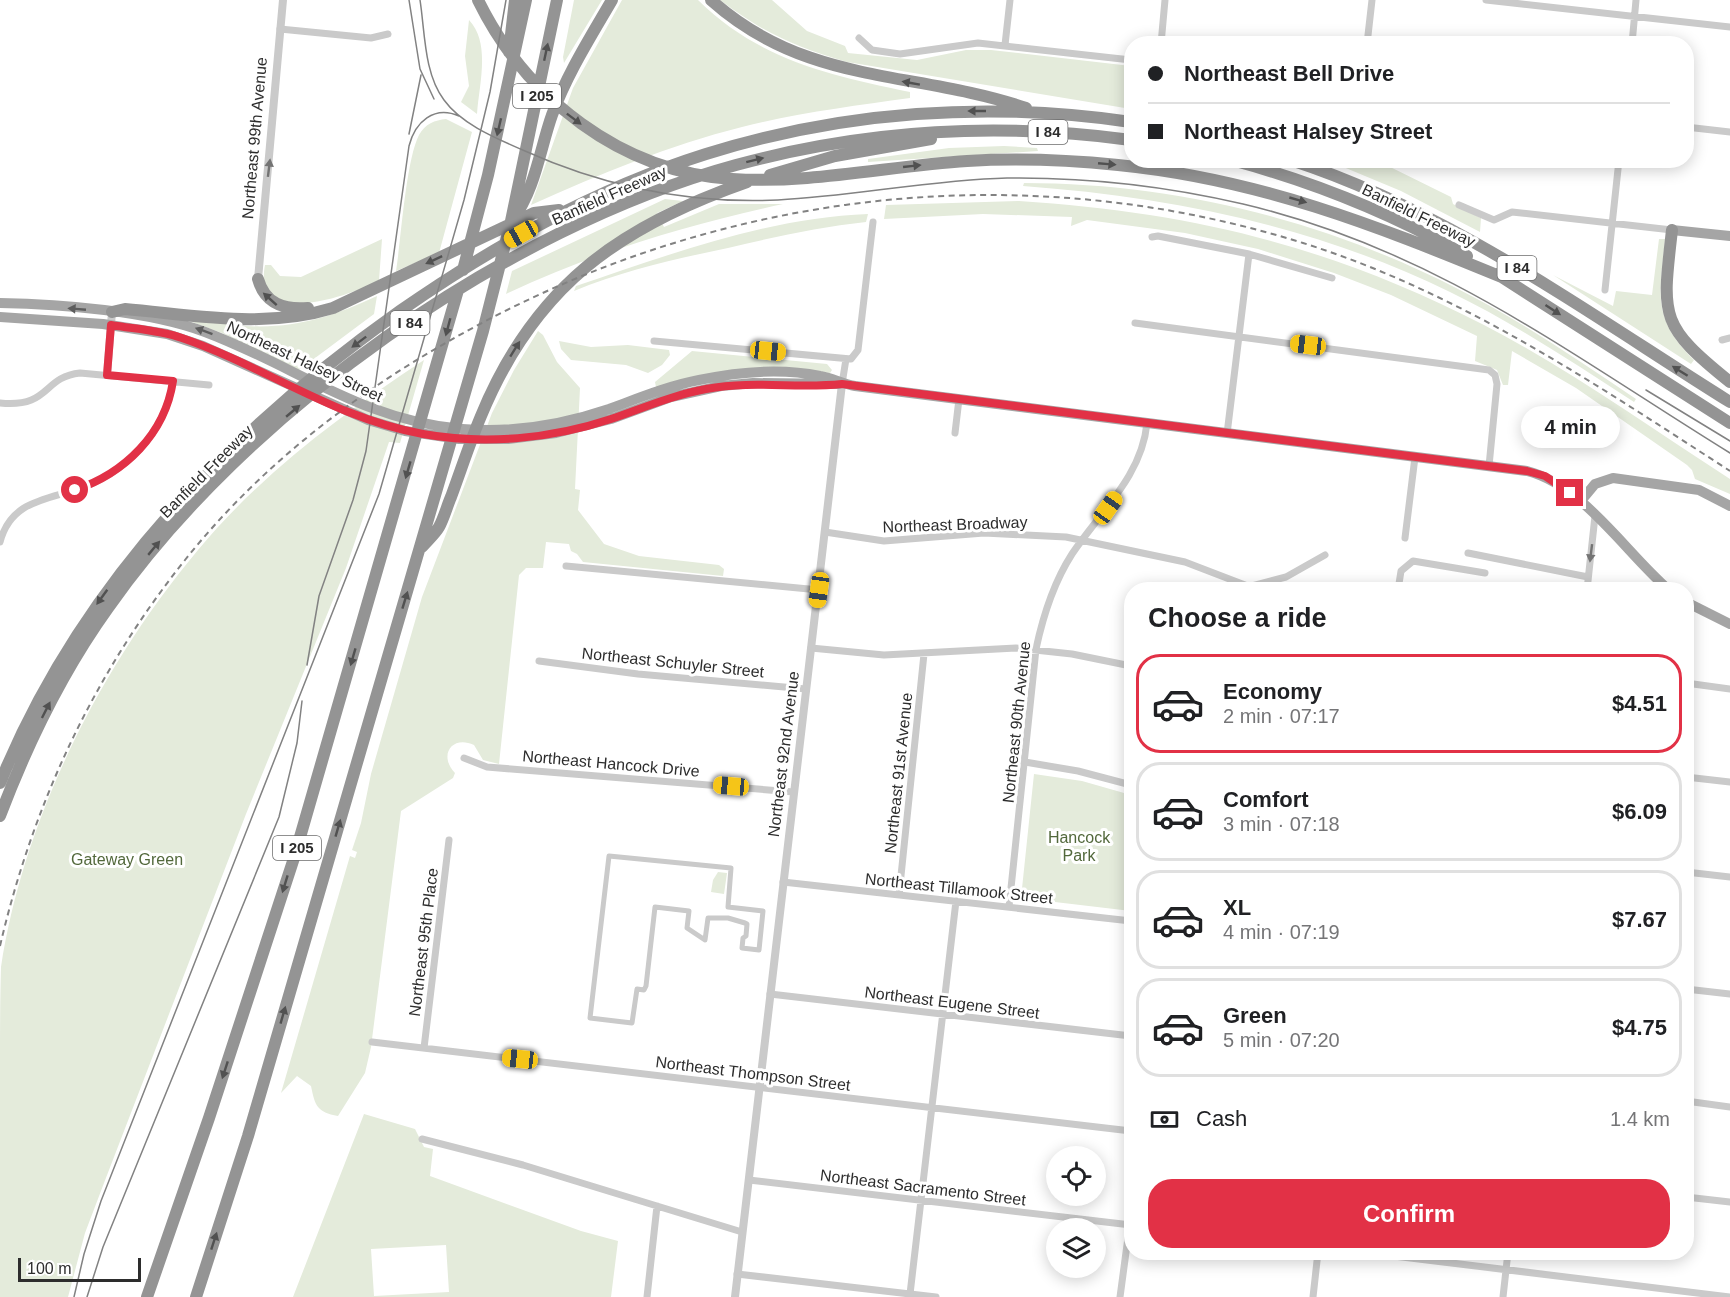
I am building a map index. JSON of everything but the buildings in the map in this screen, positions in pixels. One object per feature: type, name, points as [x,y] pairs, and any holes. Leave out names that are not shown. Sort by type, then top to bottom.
[{"type":"highway","points":[[478,0],[494,29],[521,68],[560,108],[590,130],[639,156],[682,171],[732,179],[799,178],[1005,160],[1124,166]]},
{"type":"highway","points":[[510,78],[508,39],[515,0]]},
{"type":"highway","name":"I 205","points":[[147,1297],[266,946],[430,393],[479,210],[526,0]]},
{"type":"highway","name":"I 205","points":[[196,1297],[248,1136],[471,372],[511,221],[557,0]]},
{"type":"highway","points":[[511,221],[523,205],[552,115],[569,75],[612,0]]},
{"type":"highway","points":[[711,0],[743,26],[764,39],[808,58],[869,75],[989,96],[1035,111]]},
{"type":"highway","name":"Banfield Freeway","points":[[0,783],[36,703],[83,624],[136,552],[198,484],[271,414],[366,336],[483,256],[566,210],[702,155],[788,132],[914,114],[1035,111],[1124,121]]},
{"type":"highway","points":[[420,550],[439,527],[488,400],[513,351],[554,296],[591,261],[626,237],[666,215],[721,192],[810,163],[964,131]]},
{"type":"highway","name":"Banfield Freeway","points":[[0,816],[21,763],[60,683],[108,606],[145,559],[206,491],[257,443],[318,391],[389,337],[466,287],[542,243],[623,204],[734,165],[820,145],[877,136],[964,131],[1039,132],[1124,139]]},
{"type":"highway","points":[[1140,168],[1231,182],[1342,214],[1504,278]]},
{"type":"highway","name":"Banfield Freeway","points":[[1258,168],[1301,181],[1376,210],[1430,236],[1504,278],[1730,423]]},
{"type":"highway","name":"Banfield Freeway","points":[[1311,168],[1383,196],[1464,237],[1730,402]]},
{"type":"highway","points":[[112,312],[125,309],[269,320],[307,315],[333,308],[534,213],[566,210]]},
{"type":"highway","points":[[1672,230],[1665,286],[1668,312],[1687,345],[1730,382]]},
{"type":"highway","points":[[258,279],[267,298],[280,306],[333,308]]},
{"type":"main road","points":[[1672,230],[1730,236]]},
{"type":"main road","name":"Northeast Halsey Street","points":[[0,303],[112,312],[192,327],[220,337],[336,395],[388,415],[425,424],[477,430],[515,428],[572,419],[735,374],[785,372],[822,376],[842,384],[1539,474],[1557,483],[1580,502],[1662,582]]},
{"type":"main road","name":"Northeast Halsey Street","points":[[0,317],[42,318],[111,325],[180,337],[368,420],[423,434],[468,440],[524,438],[574,429],[684,388]]},
{"type":"main road","points":[[1580,502],[1595,484],[1613,478],[1693,489],[1730,506]]},
{"type":"main road","points":[[1694,606],[1730,624]]},
{"type":"street","name":"Northeast 99th Avenue","points":[[258,279],[270,154],[268,142],[283,0]]},
{"type":"street","points":[[1005,45],[1010,0]]},
{"type":"street","points":[[1162,36],[1165,0]]},
{"type":"street","points":[[1368,36],[1372,0]]},
{"type":"street","points":[[1486,0],[1730,27]]},
{"type":"street","points":[[1633,36],[1636,0]]},
{"type":"street","points":[[280,29],[371,38],[388,34]]},
{"type":"street","points":[[859,38],[872,50],[900,54],[965,44],[1005,45],[1124,59]]},
{"type":"street","points":[[1694,128],[1730,132]]},
{"type":"street","points":[[1605,290],[1618,168]]},
{"type":"street","points":[[1459,205],[1494,220],[1512,212],[1672,230]]},
{"type":"street","name":"Northeast 92nd Avenue","points":[[735,1297],[842,384],[846,359],[855,357],[858,350],[873,222]]},
{"type":"street","points":[[1152,237],[1158,236],[1249,254],[1332,278]]},
{"type":"street","points":[[1227,434],[1249,254]]},
{"type":"street","points":[[107,375],[112,312]]},
{"type":"street","points":[[1135,323],[1489,369],[1495,375],[1497,389],[1489,466]]},
{"type":"street","points":[[654,340],[846,359]]},
{"type":"street","points":[[0,403],[29,403],[70,374],[107,375],[209,385]]},
{"type":"street","points":[[0,542],[13,517],[29,503],[91,484],[129,459],[160,423],[170,399],[173,381]]},
{"type":"street","points":[[955,433],[959,399]]},
{"type":"street","name":"Northeast 90th Avenue","points":[[1009,907],[1036,649],[1044,618],[1056,585],[1083,540],[1132,471],[1144,446],[1147,423]]},
{"type":"street","points":[[1405,538],[1415,457]]},
{"type":"street","points":[[1588,582],[1595,516]]},
{"type":"street","name":"Northeast Broadway","points":[[825,532],[884,541],[994,532],[1083,540],[1185,562],[1239,582]]},
{"type":"street","points":[[1468,553],[1588,577]]},
{"type":"street","points":[[1272,582],[1286,577],[1325,555]]},
{"type":"street","points":[[1400,582],[1404,566],[1413,561],[1485,573]]},
{"type":"street","points":[[566,566],[819,590]]},
{"type":"street","points":[[810,648],[875,655],[924,654],[978,648],[1036,649],[1124,665]]},
{"type":"street","name":"Northeast 91st Avenue","points":[[899,895],[924,654]]},
{"type":"street","name":"Northeast Schuyler Street","points":[[539,661],[638,674],[806,689]]},
{"type":"street","points":[[1694,684],[1730,689]]},
{"type":"street","name":"Northeast Hancock Drive","points":[[464,758],[487,767],[794,792]]},
{"type":"street","points":[[1025,762],[1078,771],[1124,783]]},
{"type":"street","points":[[1694,778],[1730,782]]},
{"type":"street","name":"Northeast 95th Place","points":[[424,1048],[449,840]]},
{"type":"street","points":[[609,856],[731,868],[728,907],[763,911],[759,950],[742,948],[743,938],[746,936],[747,924],[745,923],[728,918],[708,918],[705,940],[687,928],[689,911],[655,907],[646,986],[644,990],[637,989],[632,1023],[590,1018],[609,856]]},
{"type":"street","points":[[1694,873],[1730,877]]},
{"type":"street","name":"Northeast Tillamook Street","points":[[783,882],[1124,920]]},
{"type":"street","points":[[910,1294],[956,901]]},
{"type":"street","points":[[1694,990],[1730,994]]},
{"type":"street","name":"Northeast Eugene Street","points":[[770,994],[1124,1035]]},
{"type":"street","name":"Northeast Thompson Street","points":[[372,1042],[1124,1130]]},
{"type":"street","points":[[1694,1102],[1730,1107]]},
{"type":"street","points":[[422,1139],[523,1165],[742,1232]]},
{"type":"street","name":"Northeast Sacramento Street","points":[[748,1180],[1124,1224]]},
{"type":"street","points":[[1694,1198],[1730,1202]]},
{"type":"street","points":[[647,1297],[657,1206]]},
{"type":"street","points":[[1120,1297],[1125,1260]]},
{"type":"street","points":[[1313,1297],[1317,1260]]},
{"type":"street","points":[[1425,1260],[1730,1297]]},
{"type":"street","points":[[1503,1297],[1507,1260]]},
{"type":"street","points":[[737,1274],[936,1297]]},
{"type":"green space","points":[[574,0],[602,0],[564,63],[563,57]]},
{"type":"green space","points":[[622,0],[698,0],[745,37],[771,51],[823,71],[910,92],[910,98],[804,114],[715,134],[635,161],[531,205],[573,88]]},
{"type":"green space","points":[[720,0],[772,0],[807,31],[845,46],[848,53],[917,60],[966,50],[991,50],[1124,65],[1124,108],[847,62],[811,51],[751,22]]},
{"type":"green space","points":[[469,20],[476,29],[482,52],[477,114],[461,102],[469,86],[465,56]]},
{"type":"green space","points":[[446,119],[472,132],[439,253],[396,271],[407,181],[414,147],[419,135],[427,125]]},
{"type":"green space","points":[[1004,146],[1037,148],[1038,151],[868,162],[868,159],[949,148]]},
{"type":"green space","points":[[1346,168],[1392,168],[1451,197],[1453,204],[1481,218],[1480,232],[1401,191]]},
{"type":"green space","points":[[1024,183],[1136,190],[1192,198],[1247,210],[1355,243],[1481,301],[1548,341],[1636,399],[1634,402],[1544,344],[1474,304],[1399,269],[1347,249],[1242,218],[1134,198],[1023,186]]},
{"type":"green space","points":[[665,199],[683,201],[657,213],[664,227],[719,204],[783,204],[642,241],[573,265],[506,294],[512,271]]},
{"type":"green space","points":[[1019,201],[1082,206],[1201,224],[1315,254],[1427,297],[1516,342],[1608,399],[1730,479],[1730,494],[1695,479],[1692,470],[1687,465],[1576,388],[1512,351],[1508,385],[1503,385],[1497,370],[1475,361],[1477,336],[1391,295],[1334,273],[1258,249],[1185,233],[1087,220],[1071,226],[1072,217],[983,214],[884,219],[886,205]]},
{"type":"green space","points":[[868,214],[866,222],[797,233],[669,261],[612,277],[574,291],[576,286],[684,250],[756,230],[793,222]]},
{"type":"green space","points":[[382,239],[379,281],[366,287],[327,299],[307,303],[288,303],[273,297],[265,285],[265,265],[271,265],[280,276],[301,277]]},
{"type":"green space","points":[[1659,239],[1665,239],[1661,290],[1665,318],[1680,345],[1694,360],[1691,364],[1553,275],[1613,306],[1616,291],[1652,295]]},
{"type":"green space","points":[[377,296],[374,314],[299,370],[222,333],[192,322],[218,322],[246,326],[298,323],[345,310]]},
{"type":"green space","points":[[538,331],[543,335],[557,362],[580,388],[575,489],[580,490],[578,510],[604,544],[639,556],[719,565],[724,569],[723,576],[583,562],[577,554],[571,551],[569,544],[546,542],[543,568],[526,568],[519,575],[499,764],[483,760],[474,745],[459,743],[454,745],[448,754],[450,766],[455,773],[453,778],[401,811],[371,1047],[365,1073],[338,1116],[321,1110],[314,1099],[311,1086],[297,1076],[281,1093],[350,856],[355,858],[357,852],[352,850],[361,823],[371,774],[422,597],[492,413],[514,370]]},
{"type":"green space","points":[[559,341],[591,347],[628,345],[669,350],[670,355],[662,365],[648,373],[626,365],[571,360],[561,349]]},
{"type":"green space","points":[[692,351],[827,364],[832,370],[830,373],[810,371],[656,387],[655,382]]},
{"type":"green space","name":"Gateway Green","points":[[424,360],[400,443],[389,442],[346,568],[246,814],[85,1233],[68,1297],[0,1297],[1,967],[12,911],[28,855],[48,800],[72,746],[99,693],[130,643],[163,595],[222,522],[304,447],[363,402]]},
{"type":"green space","name":"Hancock Park","points":[[1034,774],[1082,781],[1124,793],[1124,910],[1021,898]]},
{"type":"green space","points":[[718,872],[727,873],[724,894],[711,892],[713,880]]},
{"type":"green space","points":[[364,1114],[415,1129],[424,1147],[433,1149],[430,1176],[581,1231],[618,1241],[611,1297],[293,1297]],"holes":[[[446,1245],[449,1292],[374,1296],[371,1249]]]},
{"type":"tram line","points":[[409,0],[420,69],[434,99]]},
{"type":"tram line","points":[[420,0],[429,65],[437,90],[444,100],[470,124],[555,164],[648,191],[745,201],[835,195],[978,179],[1037,178],[1126,184],[1185,192],[1243,204],[1312,224],[1377,248],[1438,276],[1555,342],[1730,453]]},
{"type":"tram line","points":[[74,1297],[84,1254],[101,1201],[379,494],[464,200],[490,92],[506,0]]},
{"type":"tram line","points":[[409,134],[421,75]]},
{"type":"tram line","points":[[307,665],[319,596],[353,500],[366,451],[409,146],[416,130],[427,118],[441,113],[459,116]]},
{"type":"tram line","points":[[1646,390],[1730,441]]},
{"type":"tram line","points":[[87,1297],[103,1247],[279,817],[297,743],[302,701]]},
{"type":"railway","points":[[0,946],[30,842],[71,742],[95,695],[122,648],[152,603],[185,560],[244,494],[277,463],[346,407],[382,382],[458,336],[557,287],[659,248],[764,219],[871,202],[979,195],[1087,200],[1196,215],[1303,243],[1361,263],[1471,313],[1576,373],[1730,471]]},
{"type":"route","points":[[75,490],[104,477],[129,459],[160,423],[170,399],[173,381],[107,375],[111,325],[180,337],[368,420],[405,430],[459,439],[492,440],[556,433],[611,419],[671,397],[721,386],[753,383],[821,386],[842,384],[1527,471],[1545,476],[1570,493]]}]
